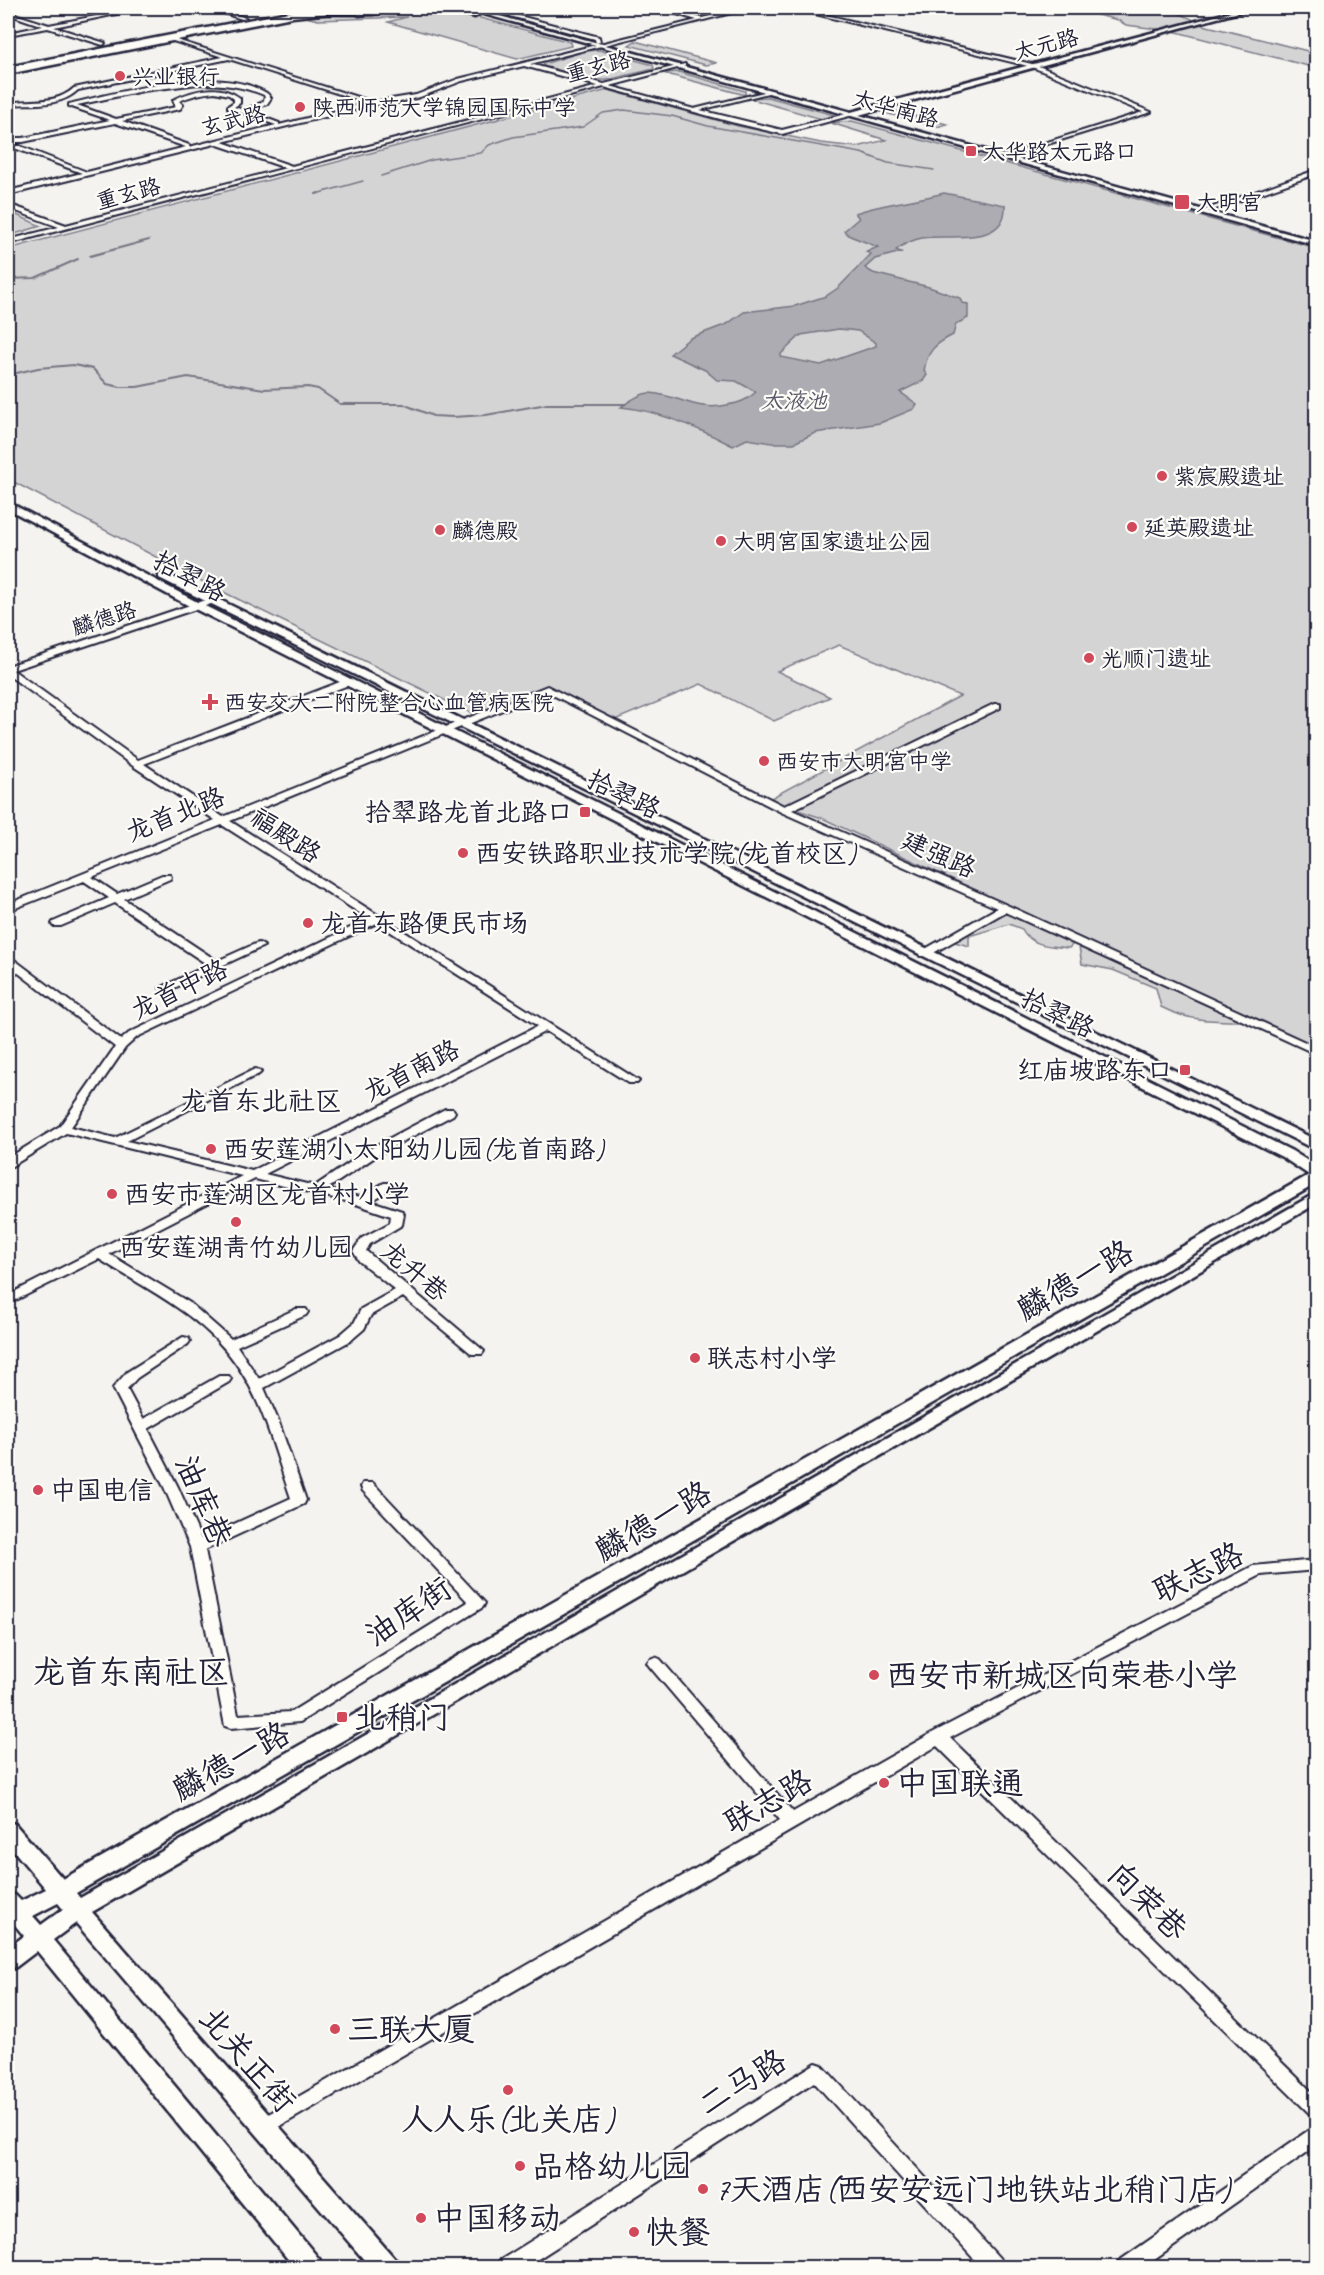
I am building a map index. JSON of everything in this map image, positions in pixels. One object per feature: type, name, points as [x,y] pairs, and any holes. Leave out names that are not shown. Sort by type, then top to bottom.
[{"type":"highway","points":[[234,27],[249,18],[286,8]]},
{"type":"highway","points":[[8,67],[298,8]]},
{"type":"highway","points":[[249,18],[316,8]]},
{"type":"highway","points":[[353,8],[369,10],[385,8]]},
{"type":"highway","points":[[249,18],[302,12],[372,12],[407,8]]},
{"type":"main road","points":[[8,67],[101,45],[249,18],[280,8]]},
{"type":"main road","points":[[8,67],[308,13],[379,13],[407,8]]},
{"type":"main road","points":[[449,8],[597,44]]},
{"type":"main road","points":[[456,8],[520,22]]},
{"type":"main road","name":"太华南路","points":[[465,8],[1317,238]]},
{"type":"main road","name":"太华南路","points":[[477,8],[520,22]]},
{"type":"main road","points":[[488,8],[509,12],[520,22]]},
{"type":"main road","name":"太元路","points":[[1030,66],[1244,8]]},
{"type":"main road","name":"太元路","points":[[853,113],[1251,8]]},
{"type":"main road","name":"太华南路","points":[[678,66],[1317,243]]},
{"type":"main road","name":"拾翠路","points":[[8,497],[211,601],[461,722],[924,954],[1317,1146]]},
{"type":"main road","name":"拾翠路","points":[[8,505],[197,606],[1287,1154],[1317,1173]]},
{"type":"main road","name":"麟德一路","points":[[11,1910],[61,1891],[1317,1178]]},
{"type":"main road","name":"麟德一路","points":[[8,1960],[78,1910],[1317,1198]]},
{"type":"main road","name":"北关正街","points":[[8,1830],[387,2268]]},
{"type":"main road","points":[[11,1910],[39,1939],[311,2268]]},
{"type":"street","points":[[8,34],[143,8]]},
{"type":"street","points":[[210,8],[249,18]]},
{"type":"street","points":[[658,8],[698,18],[749,8]]},
{"type":"street","points":[[698,18],[740,8]]},
{"type":"street","points":[[788,8],[1030,66]]},
{"type":"street","points":[[793,8],[1030,66],[1148,112],[1011,155]]},
{"type":"street","points":[[509,12],[597,38],[597,44]]},
{"type":"street","points":[[8,14],[101,45]]},
{"type":"street","name":"玄武路","points":[[8,192],[277,124],[372,102],[385,103],[437,91],[460,80],[520,63],[698,18]]},
{"type":"street","points":[[172,39],[372,102]]},
{"type":"street","points":[[8,104],[56,99],[69,96],[76,89],[230,57]]},
{"type":"street","points":[[520,63],[694,111],[782,132],[853,113]]},
{"type":"street","name":"重玄路","points":[[8,242],[598,85],[678,66]]},
{"type":"street","points":[[71,105],[179,84],[227,83],[266,94],[268,98],[265,103],[244,112]]},
{"type":"street","points":[[8,140],[23,140],[177,108],[180,105],[175,101],[190,94],[203,92],[234,96],[237,102],[230,107],[277,124]]},
{"type":"street","points":[[694,111],[766,92]]},
{"type":"street","points":[[56,99],[187,146]]},
{"type":"street","name":"玄武路","points":[[8,192],[372,102]]},
{"type":"street","points":[[39,136],[45,143]]},
{"type":"street","points":[[18,147],[23,140]]},
{"type":"street","points":[[214,141],[289,167]]},
{"type":"street","points":[[8,147],[18,147],[84,172]]},
{"type":"street","points":[[8,153],[39,147]]},
{"type":"street","points":[[1202,212],[1317,172]]},
{"type":"street","points":[[8,206],[66,228]]},
{"type":"street","name":"麟德路","points":[[8,670],[211,601]]},
{"type":"street","name":"福殿路","points":[[8,670],[136,764],[221,820],[633,1081]]},
{"type":"street","points":[[136,764],[348,682]]},
{"type":"street","name":"龙首北路","points":[[8,908],[547,689]]},
{"type":"street","name":"建强路","points":[[547,689],[784,810],[1317,1051]]},
{"type":"street","points":[[784,810],[997,706]]},
{"type":"street","points":[[83,876],[119,898],[215,965]]},
{"type":"street","points":[[57,924],[166,877]]},
{"type":"street","points":[[924,954],[1005,908]]},
{"type":"street","name":"龙首中路","points":[[8,1163],[64,1129],[121,1046],[133,1035],[376,919]]},
{"type":"street","points":[[166,988],[259,946]]},
{"type":"street","points":[[8,960],[121,1046]]},
{"type":"street","name":"龙首南路","points":[[8,1300],[546,1026]]},
{"type":"street","points":[[117,1141],[255,1072]]},
{"type":"street","points":[[315,1191],[377,1150],[449,1112]]},
{"type":"street","name":"龙升巷","points":[[64,1129],[361,1201],[398,1214],[396,1226],[366,1241],[359,1251],[364,1258],[477,1351]]},
{"type":"street","points":[[361,1201],[388,1186]]},
{"type":"street","points":[[99,1253],[191,1312],[230,1345],[256,1386],[298,1500],[197,1547]]},
{"type":"street","points":[[256,1386],[345,1338],[358,1326],[366,1312],[404,1291]]},
{"type":"street","points":[[230,1345],[301,1312]]},
{"type":"street","name":"油库巷","points":[[183,1341],[120,1386],[120,1391],[171,1487],[197,1547],[231,1722]]},
{"type":"street","points":[[139,1428],[225,1379]]},
{"type":"street","name":"油库街","points":[[231,1722],[294,1718],[478,1603],[368,1488]]},
{"type":"street","name":"联志路","points":[[264,2126],[938,1737],[1258,1570],[1317,1566]]},
{"type":"street","points":[[655,1663],[791,1821]]},
{"type":"street","name":"向荣巷","points":[[938,1737],[1317,2108]]},
{"type":"street","name":"二马路","points":[[506,2268],[816,2071],[995,2268]]},
{"type":"street","points":[[1126,2268],[1317,2136]]},
{"type":"shaded area","points":[[1137,7],[1172,11],[1187,16],[1199,24],[1316,53],[1316,68],[1173,31],[1126,25],[1118,20],[1069,8]]},
{"type":"shaded area","points":[[419,8],[444,8],[440,10],[454,11],[570,42],[571,46],[517,59],[388,22],[407,17],[318,20],[301,16],[376,15]]},
{"type":"shaded area","points":[[635,41],[717,63],[706,65],[629,45]]},
{"type":"shaded area","points":[[599,50],[653,65],[654,69],[607,80],[593,80],[543,66],[585,51]]},
{"type":"shaded area","points":[[679,72],[745,91],[745,95],[663,73]]},
{"type":"shaded area","name":"大明宫国家遗址公园","points":[[608,90],[738,126],[821,143],[857,147],[886,140],[831,123],[852,121],[1316,248],[1316,1050],[822,818],[767,800],[960,696],[839,645],[777,671],[830,697],[774,721],[701,684],[610,722],[553,691],[483,719],[209,585],[8,479],[8,249]]},
{"type":"shaded area","points":[[768,97],[834,115],[833,119],[825,120],[748,98]]},
{"type":"shaded area","points":[[884,108],[947,124],[937,127],[874,110]]},
{"type":"shaded area","points":[[8,211],[41,226],[8,236]]},
{"type":"shaded area","points":[[1004,911],[1074,943],[1069,948],[1042,944],[1031,939],[1022,929],[1009,924],[969,936],[969,946],[951,941]]},
{"type":"shaded area","points":[[1079,947],[1242,1021],[1200,1019],[1171,1012],[1161,1007],[1156,988],[1113,970],[1082,964]]},
{"type":"water","name":"太液池","points":[[944,193],[1005,205],[1003,218],[997,227],[987,233],[975,236],[918,239],[896,250],[901,252],[875,259],[865,268],[873,273],[929,287],[960,298],[962,303],[968,304],[968,318],[956,324],[953,335],[937,345],[927,358],[924,371],[927,375],[923,381],[900,392],[917,404],[914,409],[880,423],[815,433],[794,443],[772,443],[747,439],[733,446],[664,416],[621,407],[646,393],[660,394],[696,405],[716,407],[743,401],[750,397],[756,392],[736,381],[717,380],[705,370],[670,354],[690,338],[727,324],[744,312],[795,306],[826,296],[838,288],[871,254],[866,252],[878,247],[850,236],[844,231],[859,218],[855,213]],"holes":[[[839,329],[858,331],[876,343],[876,346],[821,365],[781,357],[781,354],[801,335]]]},
{"type":"waterway","points":[[381,176],[432,160],[481,153],[489,145],[513,137],[583,127],[603,113],[624,110],[672,116],[708,126],[861,153],[888,163],[934,170]]},
{"type":"waterway","points":[[319,193],[316,194],[363,181]]},
{"type":"waterway","points":[[90,256],[149,240]]},
{"type":"waterway","points":[[8,279],[35,278],[78,259]]},
{"type":"waterway","points":[[8,375],[38,368],[74,365],[93,369],[107,384],[120,387],[137,387],[188,377],[264,389],[308,387],[318,389],[340,404],[403,404],[433,416],[453,417],[486,415],[547,404],[626,404]]},
{"type":"place","name":"兴业银行","points":[[120,76]]},
{"type":"place","name":"陕西师范大学锦园国际中学","points":[[300,107]]},
{"type":"place","name":"太华路太元路口","points":[[971,151]]},
{"type":"place","name":"大明宫","points":[[1182,202]]},
{"type":"place","name":"紫宸殿遗址","points":[[1162,476]]},
{"type":"place","name":"延英殿遗址","points":[[1132,527]]},
{"type":"place","name":"麟德殿","points":[[440,530]]},
{"type":"place","name":"大明宫国家遗址公园","points":[[721,541]]},
{"type":"place","name":"光顺门遗址","points":[[1089,658]]},
{"type":"place","name":"西安交大二附院整合心血管病医院","points":[[210,702]]},
{"type":"place","name":"西安市大明宫中学","points":[[764,761]]},
{"type":"place","name":"拾翠路龙首北路口","points":[[585,812]]},
{"type":"place","name":"西安铁路职业技术学院(龙首校区)","points":[[463,853]]},
{"type":"place","name":"龙首东路便民市场","points":[[308,923]]},
{"type":"place","name":"红庙坡路东口","points":[[1185,1070]]},
{"type":"place","name":"西安莲湖小太阳幼儿园(龙首南路)","points":[[211,1149]]},
{"type":"place","name":"西安市莲湖区龙首村小学","points":[[112,1194]]},
{"type":"place","name":"西安莲湖青竹幼儿园","points":[[236,1222]]},
{"type":"place","name":"联志村小学","points":[[695,1358]]},
{"type":"place","name":"中国电信","points":[[38,1490]]},
{"type":"place","name":"西安市新城区向荣巷小学","points":[[874,1675]]},
{"type":"place","name":"北稍门","points":[[342,1717]]},
{"type":"place","name":"中国联通","points":[[884,1783]]},
{"type":"place","name":"三联大厦","points":[[335,2029]]},
{"type":"place","name":"人人乐(北关店)","points":[[508,2090]]},
{"type":"place","name":"品格幼儿园","points":[[520,2166]]},
{"type":"place","name":"7天酒店(西安安远门地铁站北稍门店)","points":[[703,2189]]},
{"type":"place","name":"中国移动","points":[[421,2218]]},
{"type":"place","name":"快餐","points":[[634,2232]]},
{"type":"district","name":"龙首东北社区","points":[[261,1101]]},
{"type":"district","name":"龙首东南社区","points":[[131,1671]]}]
